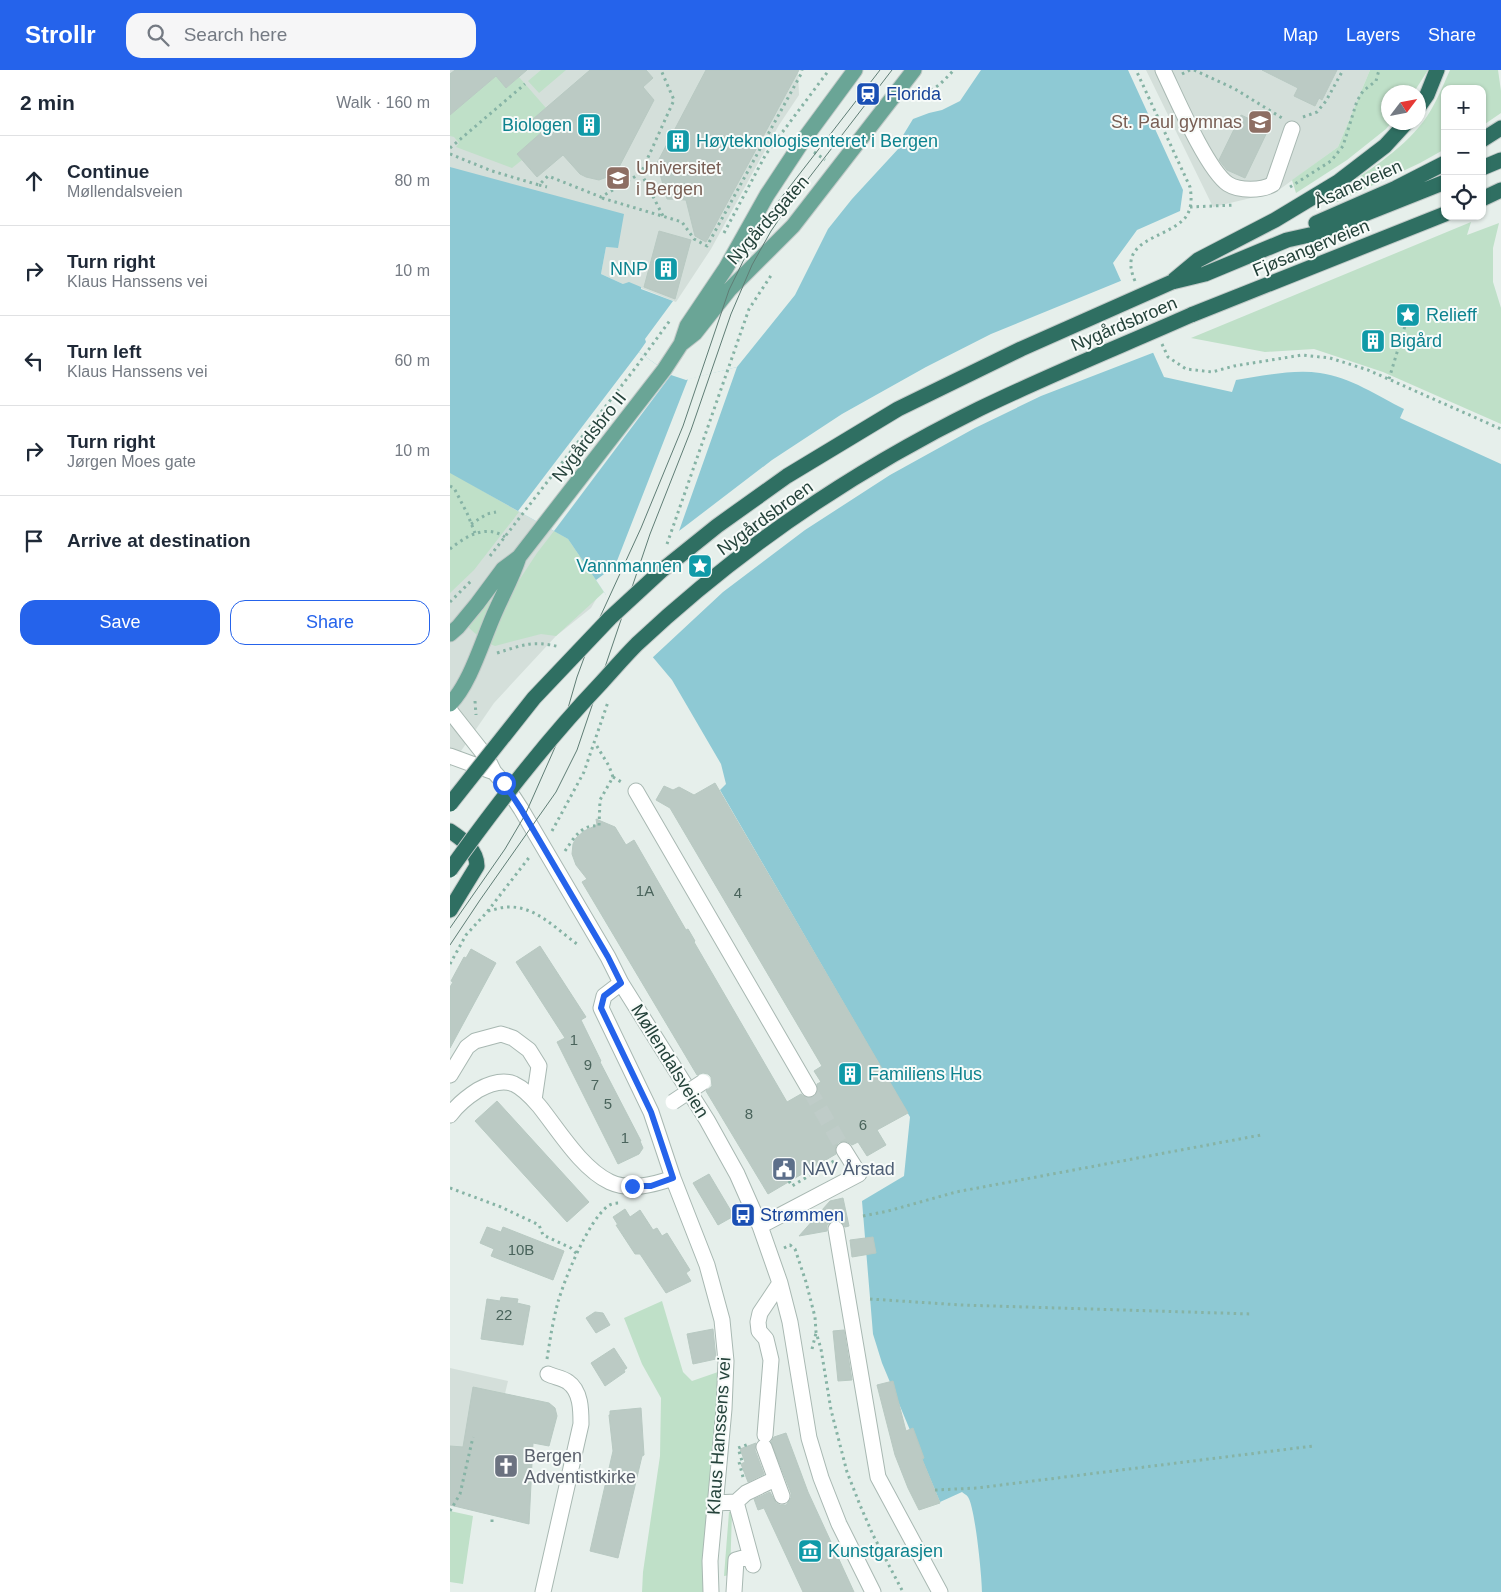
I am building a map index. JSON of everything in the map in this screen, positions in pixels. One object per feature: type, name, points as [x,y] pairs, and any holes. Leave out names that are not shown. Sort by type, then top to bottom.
[{"type":"highway","points":[[1426,96],[1437,70]]},
{"type":"highway","points":[[1172,282],[1198,260],[1275,220],[1338,182],[1385,146],[1400,130]]},
{"type":"highway","name":"Åsaneveien","points":[[1287,240],[1309,226],[1396,188],[1441,165]]},
{"type":"highway","points":[[1287,240],[1314,234],[1441,184]]},
{"type":"highway","points":[[1486,198],[1501,190]]},
{"type":"highway","points":[[1486,199],[1501,196]]},
{"type":"highway","name":"Fjøsangerveien","points":[[1191,316],[1441,216]]},
{"type":"highway","name":"Fjøsangerveien","points":[[1172,282],[1205,274],[1287,240]]},
{"type":"highway","name":"Nygårdsbroen","points":[[450,804],[534,698],[610,618],[661,571],[786,476],[898,409],[1021,349],[1172,282]]},
{"type":"highway","name":"Nygårdsbroen","points":[[450,870],[528,765],[571,714],[636,646],[684,602],[740,557],[805,510],[915,444],[978,410],[1035,383],[1191,316]]},
{"type":"highway","points":[[450,831],[473,851],[477,860],[477,866],[450,910]]},
{"type":"main road","name":"Nygårdsgaten","points":[[664,370],[681,344],[688,326],[726,268],[767,195],[802,142],[855,70]]},
{"type":"main road","name":"Nygårdsgaten","points":[[681,344],[696,333],[729,290],[793,226],[914,70]]},
{"type":"main road","name":"Nygårdsbro II","points":[[519,557],[664,370]]},
{"type":"main road","points":[[450,634],[477,604],[503,569],[519,557]]},
{"type":"main road","points":[[450,704],[458,696],[482,646],[513,577],[519,557]]},
{"type":"street","points":[[1163,70],[1204,152],[1218,175],[1228,184],[1238,188],[1267,188],[1273,184],[1292,127]]},
{"type":"street","name":"Møllendalsveien","points":[[450,711],[487,758],[494,772],[504,783],[521,809],[608,957],[621,983],[707,1120],[737,1174],[760,1226],[780,1283],[790,1322],[809,1438],[821,1478],[839,1524],[873,1592]]},
{"type":"street","points":[[450,756],[494,772]]},
{"type":"street","points":[[636,791],[809,1089]]},
{"type":"street","name":"Klaus Hanssens vei","points":[[621,983],[604,996],[601,1008],[651,1112],[673,1178],[707,1265],[722,1320],[726,1360],[724,1409],[710,1561],[711,1592]]},
{"type":"street","points":[[450,1075],[467,1047],[475,1040],[501,1034],[513,1038],[529,1050],[539,1066],[534,1100]]},
{"type":"street","points":[[450,1115],[456,1106],[470,1095],[493,1083],[504,1082],[513,1084],[523,1089],[534,1100],[582,1160],[595,1173],[611,1183],[651,1186],[673,1178]]},
{"type":"street","points":[[651,1112],[673,1102],[703,1082]]},
{"type":"street","points":[[760,1226],[859,1174],[846,1152]]},
{"type":"street","points":[[836,1229],[878,1478],[940,1592]]},
{"type":"street","points":[[780,1283],[760,1313],[758,1322],[759,1331],[766,1338],[771,1360],[764,1441],[782,1496]]},
{"type":"street","points":[[543,1592],[581,1424],[581,1407],[574,1389],[568,1382],[548,1374]]},
{"type":"street","points":[[715,1503],[736,1502],[746,1493],[775,1479]]},
{"type":"street","points":[[734,1592],[736,1560],[751,1560],[736,1502]]},
{"type":"path","points":[[601,197],[641,173],[674,100],[661,70]]},
{"type":"path","points":[[539,185],[548,176],[589,193],[682,222],[694,239],[707,246],[802,74],[802,70]]},
{"type":"path","points":[[722,236],[766,154],[829,70]]},
{"type":"path","points":[[915,92],[927,92],[936,88],[954,70]]},
{"type":"path","points":[[1194,70],[1235,89],[1292,127],[1303,117],[1317,112],[1326,101],[1343,70]]},
{"type":"path","points":[[450,148],[525,84]]},
{"type":"path","points":[[784,128],[790,132]]},
{"type":"path","points":[[802,142],[837,170]]},
{"type":"path","points":[[450,154],[492,170],[547,187]]},
{"type":"path","points":[[641,173],[663,216]]},
{"type":"path","points":[[588,197],[589,193]]},
{"type":"path","points":[[664,553],[749,309],[766,281],[778,266]]},
{"type":"path","points":[[523,514],[675,313]]},
{"type":"path","points":[[1389,379],[1408,316]]},
{"type":"path","points":[[659,335],[666,340]]},
{"type":"path","points":[[450,486],[454,488],[475,534]]},
{"type":"path","points":[[471,524],[487,514],[496,512]]},
{"type":"path","points":[[450,549],[460,541],[475,534],[494,532],[505,537]]},
{"type":"path","points":[[491,654],[533,642],[560,647]]},
{"type":"path","points":[[557,837],[553,830],[584,772],[595,743],[602,715],[610,697]]},
{"type":"path","points":[[561,844],[565,851],[575,835],[582,829],[590,826],[599,826],[600,800],[613,777],[609,766],[595,743]]},
{"type":"path","points":[[450,964],[466,935],[487,912],[534,851]]},
{"type":"path","points":[[487,912],[507,907],[521,908],[548,920],[577,944]]},
{"type":"path","points":[[863,1216],[956,1192],[1260,1135]]},
{"type":"path","points":[[789,1181],[792,1186],[846,1152]]},
{"type":"path","points":[[450,1188],[501,1207],[508,1212],[539,1225],[543,1235],[571,1248],[577,1254]]},
{"type":"path","points":[[548,1374],[546,1366],[558,1302],[567,1276],[588,1232],[600,1214],[612,1204],[622,1202]]},
{"type":"path","points":[[779,1250],[790,1245],[795,1249],[815,1317],[816,1332],[821,1349],[831,1410],[848,1472],[873,1535],[903,1592]]},
{"type":"path","points":[[870,1299],[961,1306],[1252,1314]]},
{"type":"path","points":[[807,1331],[816,1332]]},
{"type":"path","points":[[812,1349],[816,1332]]},
{"type":"path","points":[[450,1510],[460,1494],[473,1437]]},
{"type":"path","points":[[935,1490],[977,1488],[1313,1446]]},
{"type":"path","points":[[740,1452],[742,1461],[739,1462],[741,1468]]},
{"type":"shaded area","name":"Universitet i Bergen","points":[[450,70],[798,70],[799,95],[779,125],[711,249],[676,302],[641,287],[623,284],[601,274],[606,247],[618,248],[450,167]]},
{"type":"shaded area","name":"St. Paul gymnas","points":[[1146,70],[1370,70],[1338,147],[1276,192],[1213,207]]},
{"type":"shaded area","points":[[450,473],[568,539],[602,589],[591,608],[556,636],[494,703],[450,767]]},
{"type":"shaded area","points":[[450,1368],[508,1381],[498,1423],[450,1495]]},
{"type":"green space","points":[[541,70],[566,70],[539,93],[528,81]]},
{"type":"green space","points":[[1370,70],[1428,70],[1418,85],[1381,85],[1381,130],[1385,130],[1347,160],[1296,193],[1292,180],[1338,147]]},
{"type":"green space","points":[[1450,70],[1498,70],[1501,91],[1501,113],[1486,123],[1486,85],[1443,85]]},
{"type":"green space","points":[[496,76],[506,88],[519,77],[546,108],[533,119],[543,131],[517,154],[522,160],[512,168],[456,147],[459,143],[454,137],[450,136],[450,115]]},
{"type":"green space","points":[[1441,90],[1441,151],[1337,202],[1333,194],[1393,152],[1416,130],[1426,130],[1426,118]]},
{"type":"green space","points":[[1471,222],[1467,235],[1499,223],[1493,248],[1493,282],[1501,308],[1501,424],[1383,372],[1314,349],[1265,352],[1191,338]]},
{"type":"green space","points":[[450,472],[519,512],[474,570],[450,593]]},
{"type":"green space","points":[[554,531],[568,539],[604,592],[556,636],[541,634],[495,646],[490,644],[514,588]]},
{"type":"green space","points":[[488,600],[492,603],[477,635],[468,627]]},
{"type":"green space","points":[[662,1301],[683,1372],[692,1381],[718,1372],[717,1410],[706,1518],[706,1592],[642,1592],[643,1572],[660,1456],[661,1398],[642,1364],[624,1318]]},
{"type":"green space","points":[[450,1511],[473,1516],[463,1584],[450,1582]]},
{"type":"green space","points":[[729,1512],[732,1512],[730,1575],[724,1576]]},
{"type":"water","points":[[981,70],[1128,70],[1183,190],[1180,211],[1137,230],[1113,263],[1164,377],[1232,392],[1236,380],[1299,372],[1331,375],[1364,388],[1404,409],[1400,418],[1501,464],[1501,1592],[982,1592],[976,1527],[971,1503],[962,1492],[940,1502],[882,1363],[873,1334],[862,1201],[904,1176],[910,1117],[720,790],[726,784],[721,764],[672,680],[630,630],[568,539],[450,473],[450,167],[624,214],[618,248],[606,247],[601,274],[623,284],[629,282],[641,287],[641,289],[673,301],[645,339],[646,342],[639,352],[671,375],[686,380],[737,367],[795,295],[828,229],[852,199],[899,148],[902,137],[913,119],[942,110],[960,101]]},
{"type":"pier","points":[[1123,280],[1155,352],[1041,396],[975,428],[890,475],[805,530],[723,592],[651,659],[628,632],[596,580],[615,566],[688,379],[737,367],[679,531],[772,460],[842,414],[926,367],[991,334]]},
{"type":"pier","points":[[639,352],[671,375],[554,531],[518,511]]},
{"type":"building","name":"Biologen","points":[[455,70],[527,70],[506,88],[496,76],[450,115],[450,74]]},
{"type":"building","name":"Biologen","points":[[590,70],[646,70],[653,78],[643,87],[654,100],[618,169],[610,176],[599,180],[586,177],[580,174],[563,155],[537,177],[517,154],[543,131],[533,119]]},
{"type":"building","points":[[706,70],[799,70],[706,242],[695,236],[686,200],[667,199],[657,163]]},
{"type":"building","points":[[1262,70],[1337,70],[1322,100],[1319,98],[1315,106],[1294,96],[1298,88]]},
{"type":"building","points":[[1241,115],[1269,128],[1245,178],[1227,170],[1219,160]]},
{"type":"building","name":"NNP","points":[[659,231],[691,240],[675,299],[644,287]]},
{"type":"building","points":[[715,783],[908,1113],[877,1130],[886,1145],[867,1156],[858,1142],[852,1145],[848,1142],[839,1142],[836,1146],[836,1154],[768,1194],[706,1091],[712,1086],[711,1077],[703,1073],[697,1075],[582,882],[587,879],[576,865],[572,854],[576,838],[584,831],[597,825],[596,819],[615,827],[626,845],[634,840],[686,930],[688,929],[787,1102],[801,1094],[805,1097],[813,1097],[817,1093],[817,1084],[821,1082],[814,1071],[822,1066],[670,808],[656,800],[664,786],[673,790],[679,787],[694,795]]},
{"type":"building","points":[[540,946],[586,1017],[581,1020],[600,1062],[641,1141],[643,1148],[639,1154],[618,1164],[557,1042],[565,1038],[516,962]]},
{"type":"building","points":[[471,949],[496,963],[450,1048],[450,987],[453,982],[451,981],[464,957],[466,958]]},
{"type":"building","points":[[497,1101],[589,1202],[567,1222],[475,1121]]},
{"type":"building","points":[[709,1174],[734,1216],[718,1225],[693,1183]]},
{"type":"building","points":[[843,1198],[849,1226],[845,1227],[840,1220],[834,1220],[827,1225],[827,1231],[799,1236],[830,1201]]},
{"type":"building","points":[[625,1209],[630,1217],[640,1210],[653,1230],[657,1228],[662,1236],[667,1233],[690,1270],[686,1273],[691,1281],[666,1293],[640,1254],[635,1254],[616,1225],[618,1225],[613,1217]]},
{"type":"building","points":[[487,1227],[501,1232],[503,1227],[564,1251],[553,1280],[491,1256],[494,1249],[480,1243]]},
{"type":"building","points":[[873,1237],[876,1253],[852,1257],[850,1240]]},
{"type":"building","points":[[501,1297],[518,1299],[517,1303],[530,1306],[523,1345],[481,1339],[487,1299],[500,1301]]},
{"type":"building","points":[[595,1312],[603,1313],[610,1325],[596,1333],[586,1318]]},
{"type":"building","points":[[713,1329],[716,1359],[693,1364],[687,1334]]},
{"type":"building","points":[[844,1330],[852,1380],[838,1381],[833,1331]]},
{"type":"building","points":[[614,1348],[627,1368],[624,1370],[625,1372],[605,1386],[591,1363]]},
{"type":"building","points":[[893,1381],[906,1431],[913,1428],[924,1458],[922,1459],[940,1503],[919,1510],[895,1455],[877,1385]]},
{"type":"building","points":[[473,1387],[549,1403],[555,1408],[557,1416],[549,1446],[533,1443],[529,1524],[450,1505],[450,1446],[463,1447]]},
{"type":"building","points":[[641,1408],[644,1455],[642,1456],[618,1558],[590,1551],[613,1451],[610,1411]]},
{"type":"building","name":"Kunstgarasjen","points":[[786,1433],[808,1492],[854,1592],[803,1592],[764,1508],[758,1510],[754,1499],[770,1492],[776,1503],[780,1505],[786,1505],[791,1498],[791,1493],[771,1442],[774,1437]]},
{"type":"building","points":[[756,1443],[755,1450],[764,1474],[748,1482],[741,1464],[745,1462],[740,1449]]},
{"type":"tunnel","points":[[809,1089],[844,1150]]},
{"type":"tram line","points":[[450,928],[505,849],[525,815],[560,736],[577,677],[595,628],[641,528],[683,426],[729,290],[751,245],[774,207],[880,70]]},
{"type":"tram line","points":[[450,945],[556,792],[577,750],[650,534],[691,430],[731,314],[752,265],[771,231],[795,196],[892,70]]},
{"type":"place","name":"Florida","points":[[868,94]]},
{"type":"place","name":"St. Paul gymnas","points":[[1260,122]]},
{"type":"place","name":"Biologen","points":[[589,125]]},
{"type":"place","name":"Høyteknologisenteret i Bergen","points":[[678,141]]},
{"type":"place","name":"Universitet i Bergen","points":[[618,178]]},
{"type":"place","name":"NNP","points":[[666,269]]},
{"type":"place","name":"Relieff","points":[[1408,315]]},
{"type":"place","name":"Bigård","points":[[1373,341]]},
{"type":"place","name":"Vannmannen","points":[[700,566]]},
{"type":"place","name":"Familiens Hus","points":[[850,1074]]},
{"type":"place","name":"NAV Årstad","points":[[784,1169]]},
{"type":"place","name":"Strømmen","points":[[743,1215]]},
{"type":"place","name":"Bergen Adventistkirke","points":[[506,1466]]},
{"type":"place","name":"Kunstgarasjen","points":[[810,1551]]},
{"type":"route","points":[[504,783],[608,957],[621,983],[604,996],[601,1008],[651,1112],[673,1178],[651,1186],[632,1186]]}]
